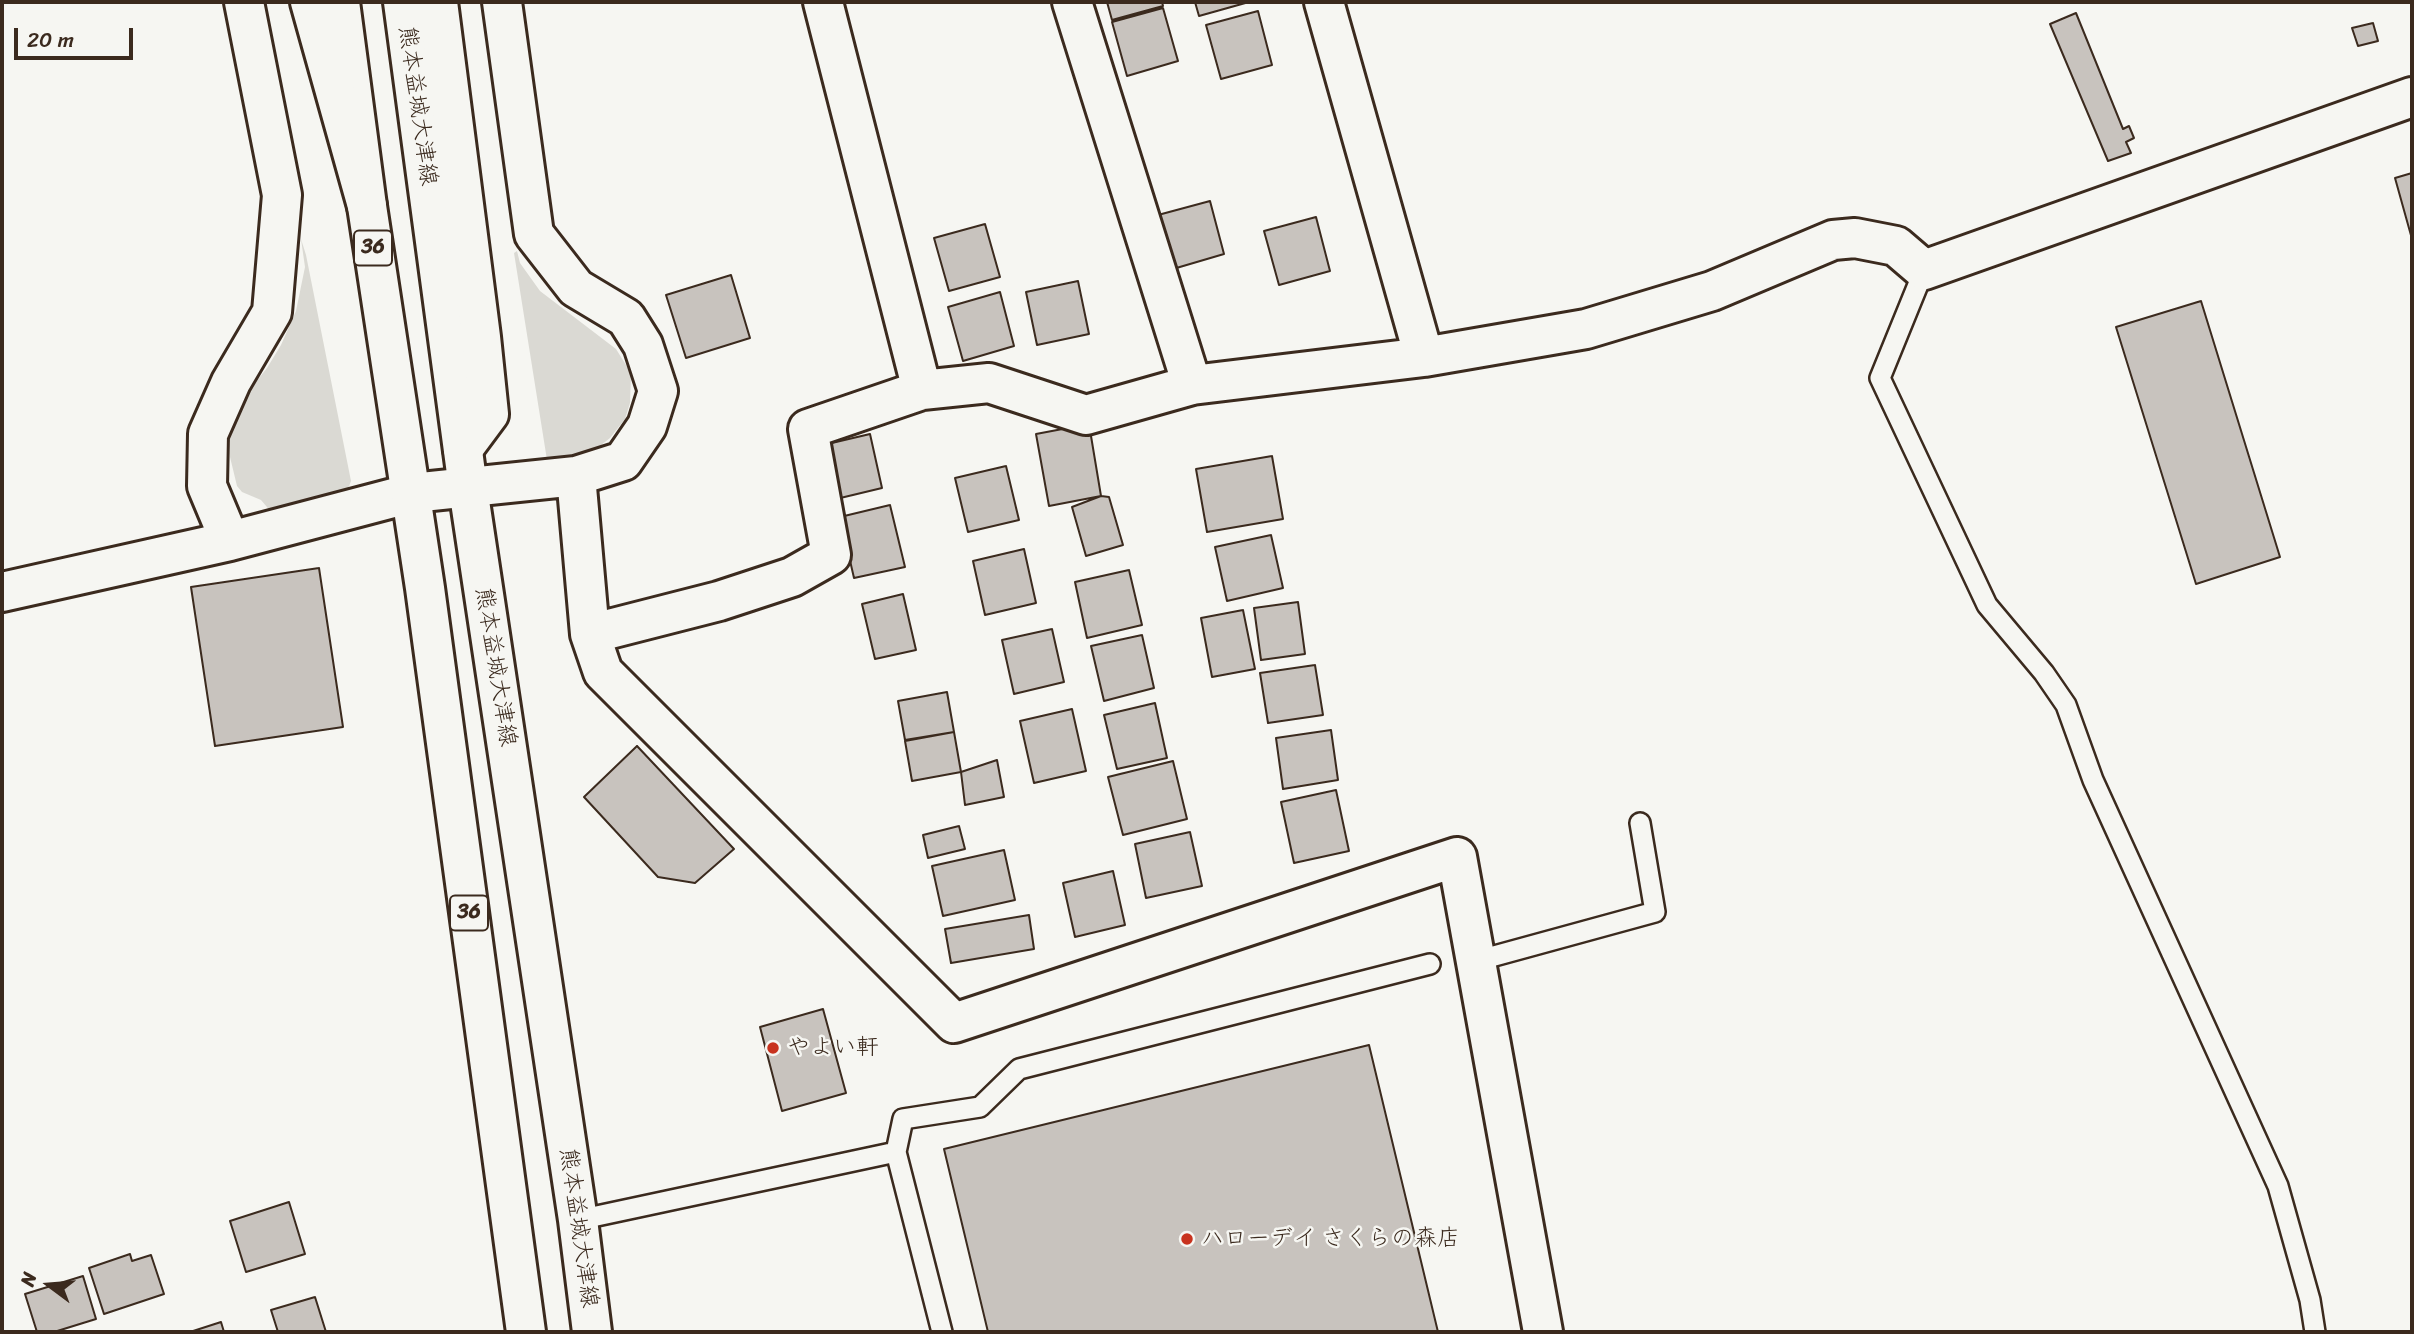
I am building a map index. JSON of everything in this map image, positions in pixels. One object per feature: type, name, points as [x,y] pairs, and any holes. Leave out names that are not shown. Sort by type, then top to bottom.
[{"type":"main road","points":[[230,541],[207,486],[208,434],[231,382],[272,312],[282,195],[244,2]]},
{"type":"main road","points":[[310,2],[367,206]]},
{"type":"main road","name":"36","points":[[340,2],[367,206],[412,493],[526,1332]]},
{"type":"main road","name":"熊本益城大津線","points":[[403,2],[468,488],[578,1220],[592,1332]]},
{"type":"main road","points":[[438,2],[489,414],[464,449]]},
{"type":"main road","points":[[2,592],[230,541],[412,493],[576,476],[623,460],[647,426],[658,391],[643,345],[626,318],[576,288],[534,234],[502,2]]},
{"type":"main road","points":[[823,2],[922,390]]},
{"type":"main road","points":[[1072,2],[1192,385]]},
{"type":"main road","points":[[1324,2],[1424,358]]},
{"type":"main road","points":[[590,634],[719,601],[792,577],[831,555],[808,429],[922,390],[989,383],[1086,415],[1192,385],[1424,358],[1586,329],[1712,291],[1833,240],[1855,237],[1896,246],[1924,270],[2412,97]]},
{"type":"main road","points":[[576,476],[590,634],[603,672],[954,1023],[1458,857],[1543,1332]]},
{"type":"lane","points":[[1924,270],[1880,378],[1987,605],[2044,673],[2066,705],[2093,780],[2277,1186],[2310,1300],[2315,1332]]},
{"type":"lane","points":[[1476,961],[1655,912],[1640,823]]},
{"type":"lane","points":[[942,1332],[896,1152],[903,1119],[980,1107],[1019,1069],[1430,964]]},
{"type":"lane","points":[[578,1220],[896,1152]]},
{"type":"shaded area","points":[[301,239],[351,481],[347,492],[272,513],[261,500],[242,492],[237,486],[230,457],[229,424],[239,403],[267,368],[281,345],[296,311],[305,267]]},
{"type":"shaded area","points":[[517,251],[520,263],[540,291],[616,349],[631,373],[630,403],[625,419],[610,438],[587,456],[547,460],[514,253]]},
{"type":"building","points":[[1107,2],[1162,2],[1163,6],[1112,20]]},
{"type":"building","points":[[1195,2],[1249,2],[1199,16]]},
{"type":"building","points":[[1163,8],[1178,61],[1127,76],[1112,22]]},
{"type":"building","points":[[1258,11],[1272,65],[1221,79],[1206,25]]},
{"type":"building","points":[[2076,13],[2123,129],[2129,126],[2134,138],[2126,142],[2131,153],[2108,161],[2050,24]]},
{"type":"building","points":[[2373,23],[2378,41],[2358,46],[2352,28]]},
{"type":"building","points":[[2412,173],[2412,239],[2395,178]]},
{"type":"building","points":[[1210,201],[1224,254],[1173,269],[1158,215]]},
{"type":"building","points":[[1316,217],[1330,271],[1279,285],[1264,231]]},
{"type":"building","points":[[985,224],[1000,277],[949,291],[934,238]]},
{"type":"building","points":[[731,275],[750,338],[686,358],[666,295]]},
{"type":"building","points":[[1078,281],[1089,334],[1037,345],[1026,292]]},
{"type":"building","points":[[1000,292],[1014,346],[963,361],[948,307]]},
{"type":"building","points":[[2201,301],[2280,557],[2196,584],[2116,327]]},
{"type":"building","points":[[1089,424],[1101,496],[1049,506],[1036,434]]},
{"type":"building","points":[[870,434],[882,488],[832,500],[819,446]]},
{"type":"building","points":[[1272,456],[1283,519],[1207,532],[1196,469]]},
{"type":"building","points":[[1006,466],[1019,520],[968,532],[955,478]]},
{"type":"building","points":[[1101,496],[1109,497],[1123,545],[1086,556],[1072,507]]},
{"type":"building","points":[[890,505],[905,567],[854,578],[840,517]]},
{"type":"building","points":[[1271,535],[1283,588],[1227,601],[1215,547]]},
{"type":"building","points":[[1024,549],[1036,603],[985,615],[973,561]]},
{"type":"building","points":[[319,568],[343,727],[215,746],[191,587]]},
{"type":"building","points":[[1129,570],[1142,625],[1087,638],[1075,582]]},
{"type":"building","points":[[903,594],[916,650],[875,659],[862,604]]},
{"type":"building","points":[[1298,602],[1305,654],[1261,660],[1254,608]]},
{"type":"building","points":[[1243,610],[1255,669],[1212,677],[1201,618]]},
{"type":"building","points":[[1052,629],[1064,682],[1014,694],[1002,640]]},
{"type":"building","points":[[1142,635],[1154,688],[1104,701],[1091,646]]},
{"type":"building","points":[[1315,665],[1323,715],[1268,723],[1260,673]]},
{"type":"building","points":[[947,692],[954,732],[905,740],[898,701]]},
{"type":"building","points":[[1155,703],[1167,758],[1117,769],[1104,715]]},
{"type":"building","points":[[1072,709],[1086,771],[1034,783],[1020,721]]},
{"type":"building","points":[[1331,730],[1338,780],[1283,789],[1276,738]]},
{"type":"building","points":[[954,732],[961,772],[912,781],[905,741]]},
{"type":"building","points":[[637,746],[734,849],[695,883],[658,877],[584,797]]},
{"type":"building","points":[[997,760],[1004,797],[965,805],[961,772]]},
{"type":"building","points":[[1173,761],[1187,819],[1123,835],[1108,777]]},
{"type":"building","points":[[1336,790],[1349,851],[1294,863],[1281,802]]},
{"type":"building","points":[[959,826],[965,849],[928,858],[923,835]]},
{"type":"building","points":[[1190,832],[1202,886],[1146,898],[1135,844]]},
{"type":"building","points":[[1004,850],[1015,900],[943,916],[932,866]]},
{"type":"building","points":[[1113,871],[1125,925],[1075,937],[1063,883]]},
{"type":"building","points":[[1029,915],[1034,949],[951,963],[945,929]]},
{"type":"building","points":[[823,1009],[846,1093],[782,1111],[760,1027]]},
{"type":"building","points":[[1369,1045],[1438,1332],[988,1332],[944,1149]]},
{"type":"building","points":[[289,1202],[305,1254],[246,1272],[230,1221]]},
{"type":"building","points":[[130,1254],[132,1261],[151,1255],[164,1294],[104,1314],[89,1268]]},
{"type":"building","points":[[83,1276],[96,1319],[54,1332],[37,1332],[25,1294]]},
{"type":"building","points":[[315,1297],[326,1332],[278,1332],[271,1310]]},
{"type":"building","points":[[221,1322],[224,1332],[190,1332]]},
{"type":"place","name":"やよい軒","points":[[773,1048]]},
{"type":"place","name":"ハローデイ さくらの森店","points":[[1187,1239]]}]
